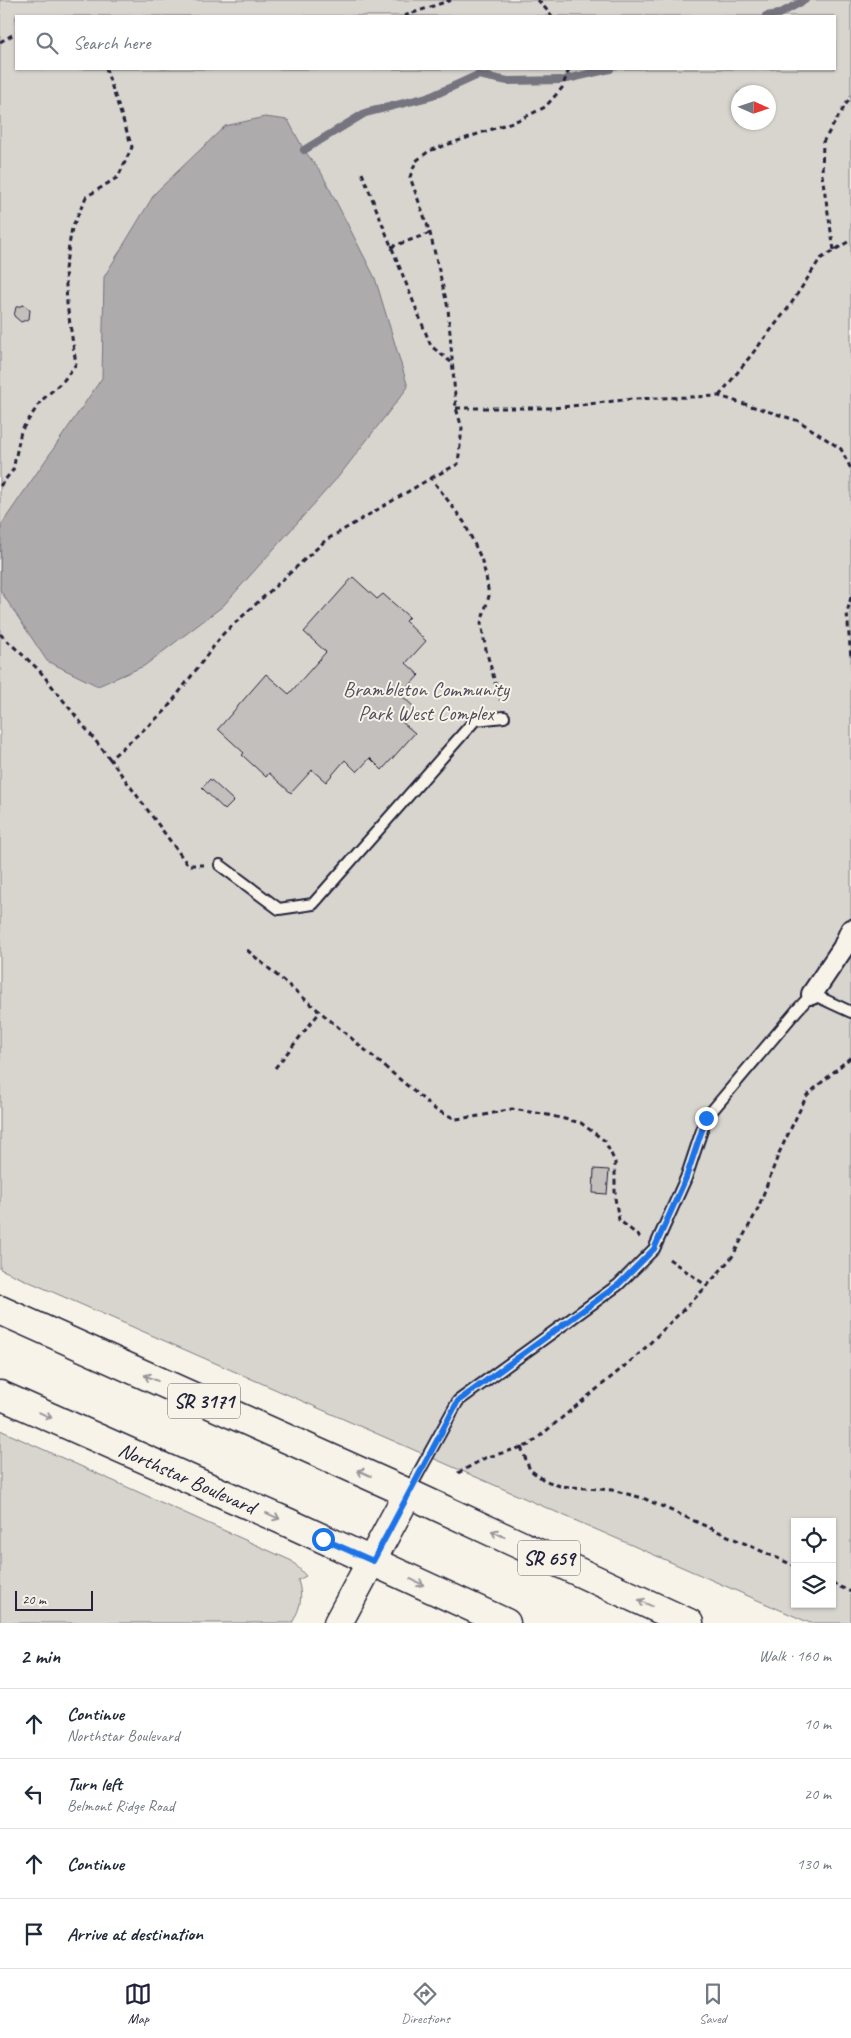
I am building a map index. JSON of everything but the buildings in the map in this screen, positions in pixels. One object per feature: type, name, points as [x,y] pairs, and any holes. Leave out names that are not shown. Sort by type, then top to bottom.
[{"type":"main road","name":"SR 3171","points":[[0,1310],[408,1493]]},
{"type":"main road","name":"Northstar Boulevard","points":[[0,1395],[373,1561],[506,1623]]},
{"type":"main road","points":[[338,1623],[408,1493]]},
{"type":"main road","name":"SR 659","points":[[408,1493],[689,1623]]},
{"type":"street","points":[[812,994],[843,948],[851,930]]},
{"type":"lane","points":[[220,865],[279,909],[313,904],[475,720],[504,717]]},
{"type":"lane","points":[[408,1493],[458,1401],[618,1285],[654,1249],[686,1178],[706,1118],[812,994],[851,1012]]},
{"type":"path","points":[[407,15],[451,0]]},
{"type":"path","points":[[538,0],[551,15]]},
{"type":"path","points":[[0,42],[15,34]]},
{"type":"path","points":[[0,486],[13,470],[20,431],[41,401],[64,380],[76,364],[66,304],[64,269],[72,228],[86,196],[118,177],[132,147],[106,70]]},
{"type":"path","points":[[110,759],[164,711],[224,634],[326,540],[458,464],[462,428],[456,408],[448,308],[430,233],[410,177],[416,161],[429,151],[522,120],[545,107],[562,88],[568,70]]},
{"type":"path","points":[[834,250],[822,175],[823,142],[851,96]]},
{"type":"path","points":[[362,172],[431,346],[452,364]]},
{"type":"path","points":[[391,247],[430,233]]},
{"type":"path","points":[[719,396],[789,306],[820,259],[851,240]]},
{"type":"path","points":[[456,408],[553,408],[632,399],[719,396],[799,421],[841,449],[851,469]]},
{"type":"path","points":[[431,478],[464,522],[481,558],[489,596],[481,623],[486,650],[504,717]]},
{"type":"path","points":[[851,598],[848,613],[851,658]]},
{"type":"path","points":[[0,634],[39,670],[110,759],[188,865],[220,865]]},
{"type":"path","points":[[247,950],[436,1110],[456,1119],[512,1109],[581,1123],[605,1141],[615,1162],[615,1198],[619,1220],[654,1249],[707,1286]]},
{"type":"path","points":[[275,1068],[320,1012]]},
{"type":"path","points":[[458,1473],[485,1458],[528,1445],[638,1356],[707,1286],[732,1257],[757,1211],[779,1153],[807,1095],[851,1057]]},
{"type":"path","points":[[521,1447],[530,1470],[544,1480],[560,1486],[612,1490],[643,1498],[791,1564]]},
{"type":"path","points":[[836,1585],[851,1592]]},
{"type":"green space","name":"Brambleton Community Park West Complex","points":[[0,0],[851,0],[851,1623],[810,1623],[0,1269]]},
{"type":"green space","points":[[0,1430],[292,1561],[306,1576],[298,1580],[300,1602],[292,1623],[0,1623]]},
{"type":"shaded area","points":[[265,117],[288,120],[304,150],[321,172],[375,278],[408,387],[339,476],[223,606],[144,666],[98,686],[47,661],[0,590],[1,525],[102,378],[104,277],[155,193],[225,126]]},
{"type":"waterway","points":[[772,15],[779,14],[805,0]]},
{"type":"waterway","points":[[567,79],[606,70]]},
{"type":"waterway","points":[[304,150],[365,113],[432,96],[478,75],[508,81],[561,80]]},
{"type":"route","points":[[323,1539],[373,1561],[458,1401],[618,1285],[654,1249],[686,1178],[706,1118]]}]
